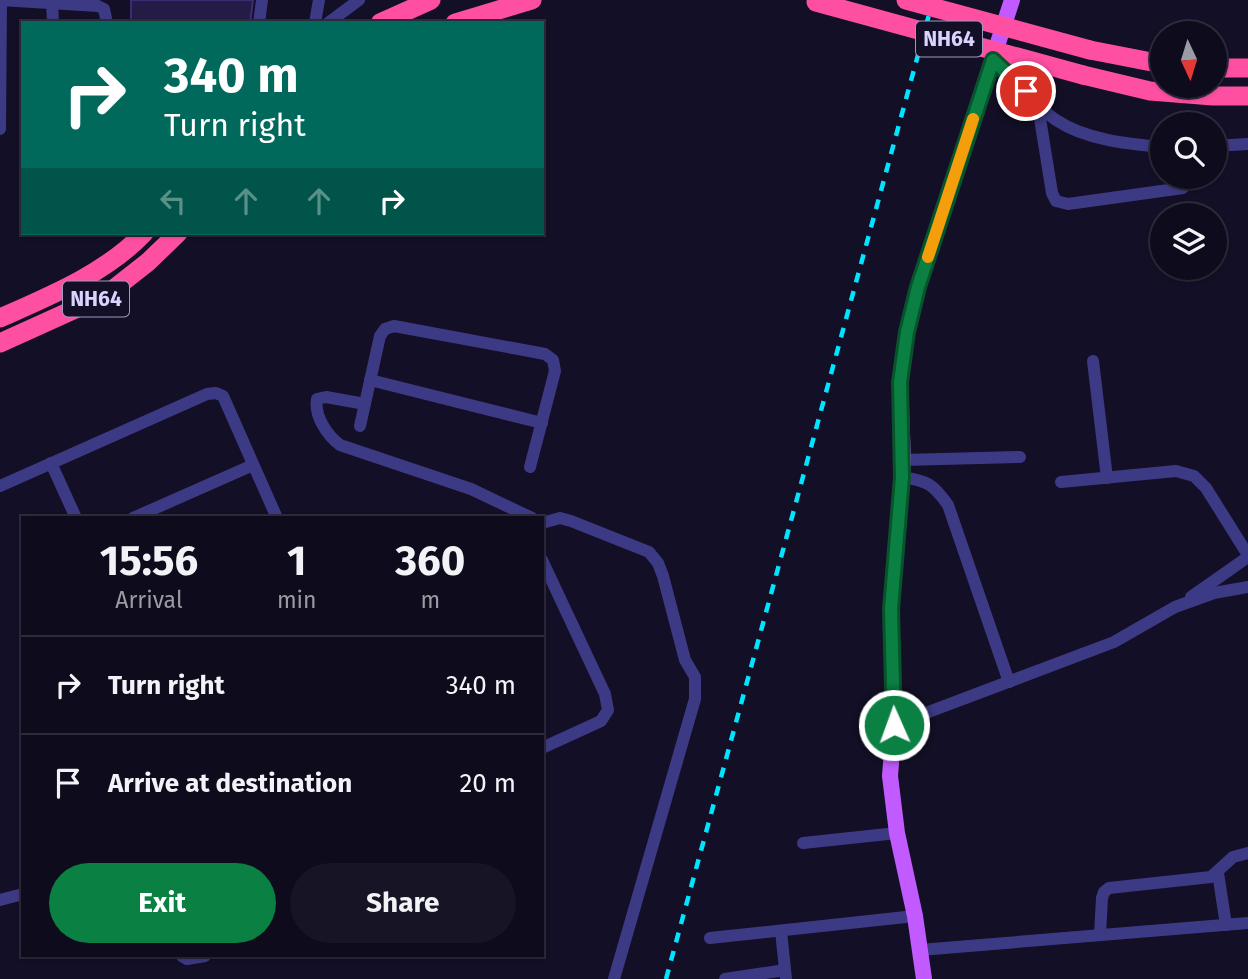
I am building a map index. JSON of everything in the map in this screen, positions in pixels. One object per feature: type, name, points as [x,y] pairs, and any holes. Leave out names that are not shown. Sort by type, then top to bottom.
[{"type":"highway","points":[[384,21],[431,0]]},
{"type":"highway","points":[[462,21],[532,0]]},
{"type":"highway","name":"NH64","points":[[906,0],[1090,50],[1150,62]]},
{"type":"highway","name":"NH64","points":[[809,1],[1150,91],[1248,96]]},
{"type":"highway","points":[[1227,68],[1248,68]]},
{"type":"highway","name":"NH64","points":[[0,318],[92,274],[142,235]]},
{"type":"highway","name":"NH64","points":[[0,343],[106,295],[148,262],[176,235]]},
{"type":"main road","points":[[924,979],[915,916],[897,833],[890,776],[894,725],[891,609],[903,469],[900,382],[907,332],[918,287],[1012,0]]},
{"type":"street","points":[[1,129],[1,0],[98,6],[104,9],[107,21]]},
{"type":"street","points":[[259,21],[262,0]]},
{"type":"street","points":[[315,21],[319,0]]},
{"type":"street","points":[[331,21],[359,0]]},
{"type":"street","points":[[52,3],[53,21]]},
{"type":"street","points":[[993,60],[1038,106],[1071,128],[1131,144],[1150,146]]},
{"type":"street","points":[[1038,106],[1052,193],[1056,201],[1068,204],[1175,189]]},
{"type":"street","points":[[1227,145],[1248,144]]},
{"type":"street","points":[[360,426],[380,335],[385,328],[394,326],[545,354],[553,360],[555,371],[530,467]]},
{"type":"street","points":[[1093,361],[1107,478]]},
{"type":"street","points":[[370,380],[542,423]]},
{"type":"street","points":[[0,486],[207,394],[216,393],[223,396],[276,516]]},
{"type":"street","points":[[365,404],[326,397],[317,399],[316,408],[329,437],[340,445],[471,489],[528,516]]},
{"type":"street","points":[[903,469],[1020,457]]},
{"type":"street","points":[[51,463],[75,516]]},
{"type":"street","points":[[138,516],[253,465]]},
{"type":"street","points":[[903,469],[935,488],[948,505],[1009,682]]},
{"type":"street","points":[[894,725],[1114,642],[1175,607],[1248,556],[1206,488],[1194,476],[1176,471],[1061,482]]},
{"type":"street","points":[[544,522],[560,518],[571,521],[649,552],[663,576],[685,660],[695,677],[695,699],[614,979]]},
{"type":"street","points":[[544,564],[605,694],[608,710],[601,721],[544,747]]},
{"type":"street","points":[[1175,607],[1214,593],[1248,587]]},
{"type":"street","points":[[803,843],[897,833]]},
{"type":"street","points":[[1100,935],[1102,898],[1109,888],[1199,879],[1218,873],[1233,858],[1248,853]]},
{"type":"street","points":[[1218,873],[1226,925]]},
{"type":"street","points":[[0,900],[21,895]]},
{"type":"street","points":[[710,938],[915,916]]},
{"type":"street","points":[[919,950],[1248,923]]},
{"type":"street","points":[[725,979],[786,975],[781,931]]},
{"type":"building","points":[[131,0],[253,0],[250,21],[131,21]]},
{"type":"railway","points":[[666,979],[933,0]]},
{"type":"slow traffic","points":[[928,257],[973,119]]},
{"type":"route","points":[[894,725],[891,609],[903,460],[900,382],[907,332],[918,287],[993,60],[1026,91]]}]
